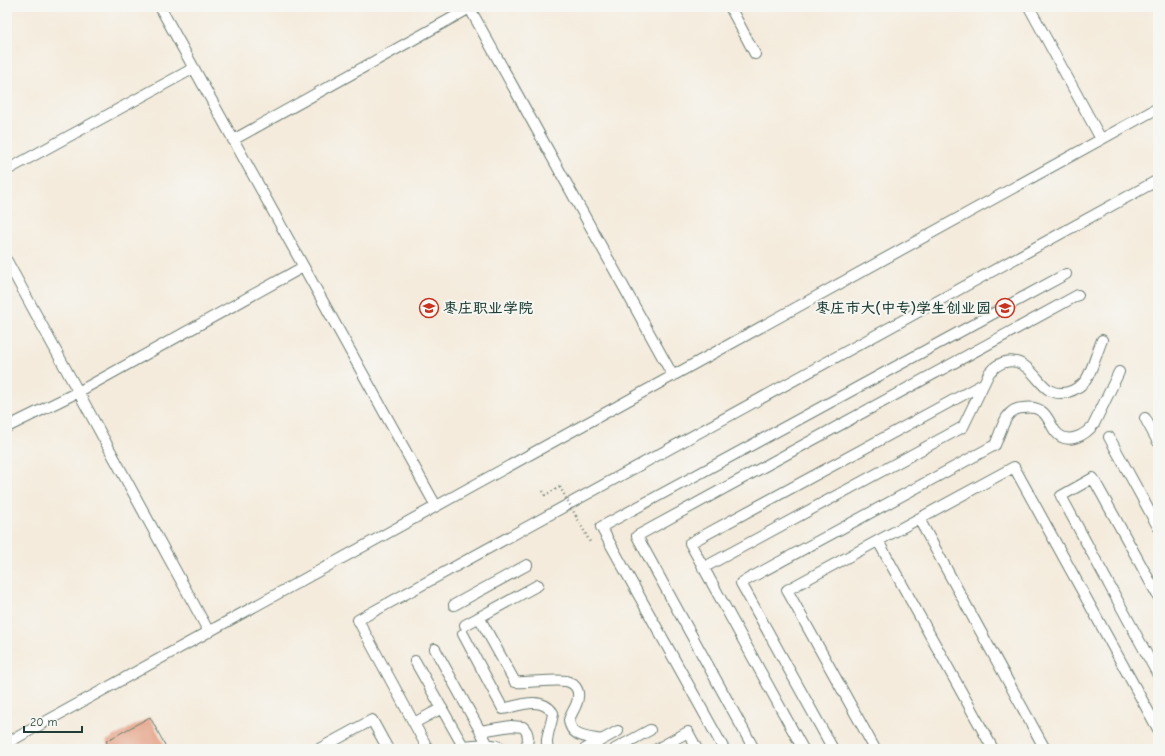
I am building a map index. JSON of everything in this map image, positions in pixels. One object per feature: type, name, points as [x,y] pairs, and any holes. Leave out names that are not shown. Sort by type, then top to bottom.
[{"type":"lane","points":[[160,7],[436,506]]},
{"type":"lane","points":[[730,7],[755,54]]},
{"type":"lane","points":[[1028,7],[1101,139]]},
{"type":"lane","points":[[233,140],[470,8],[673,376]]},
{"type":"lane","points":[[7,170],[194,68]]},
{"type":"lane","points":[[7,743],[1158,108]]},
{"type":"lane","points":[[428,749],[358,620],[1158,180]]},
{"type":"lane","points":[[7,261],[209,632]]},
{"type":"lane","points":[[7,427],[78,392],[303,267]]},
{"type":"lane","points":[[724,749],[601,527],[1066,274]]},
{"type":"lane","points":[[754,749],[637,536],[1078,296]]},
{"type":"lane","points":[[703,568],[963,427],[988,373],[1000,363],[1012,362],[1026,367],[1043,386],[1049,390],[1062,393],[1077,388],[1086,378],[1102,340]]},
{"type":"lane","points":[[833,749],[741,583],[995,445],[1006,418],[1018,408],[1034,408],[1041,411],[1047,417],[1056,432],[1062,437],[1077,437],[1084,434],[1094,424],[1119,372]]},
{"type":"lane","points":[[803,749],[690,543],[983,384]]},
{"type":"lane","points":[[1145,418],[1158,442]]},
{"type":"lane","points":[[1109,437],[1158,527]]},
{"type":"lane","points":[[875,749],[787,590],[1014,467],[1158,729]]},
{"type":"lane","points":[[1158,596],[1093,478],[1061,496],[1158,675]]},
{"type":"lane","points":[[919,519],[1045,749]]},
{"type":"lane","points":[[878,541],[993,749]]},
{"type":"lane","points":[[454,605],[527,565]]},
{"type":"lane","points":[[538,585],[479,617],[464,630],[504,709],[534,703],[550,708],[553,713],[547,740],[548,749]]},
{"type":"lane","points":[[479,617],[515,682],[560,681],[571,683],[575,686],[578,694],[578,699],[569,720],[571,730],[576,733],[602,740]]},
{"type":"lane","points":[[435,649],[488,745]]},
{"type":"lane","points":[[416,661],[463,746],[488,745],[497,746],[504,749]]},
{"type":"lane","points":[[414,723],[442,708]]},
{"type":"lane","points":[[319,749],[372,720],[388,749]]},
{"type":"lane","points":[[480,731],[511,726],[523,727],[528,733],[526,749]]},
{"type":"lane","points":[[615,749],[650,730]]},
{"type":"lane","points":[[585,749],[618,731]]},
{"type":"lane","points":[[659,748],[688,732],[697,749]]},
{"type":"path","points":[[543,491],[545,495],[560,486],[591,544]]},
{"type":"building","points":[[150,717],[167,749],[110,749],[106,741]]},
{"type":"place","name":"枣庄职业学院","points":[[429,308]]},
{"type":"place","name":"枣庄市大(中专)学生创业园","points":[[1005,308]]}]
